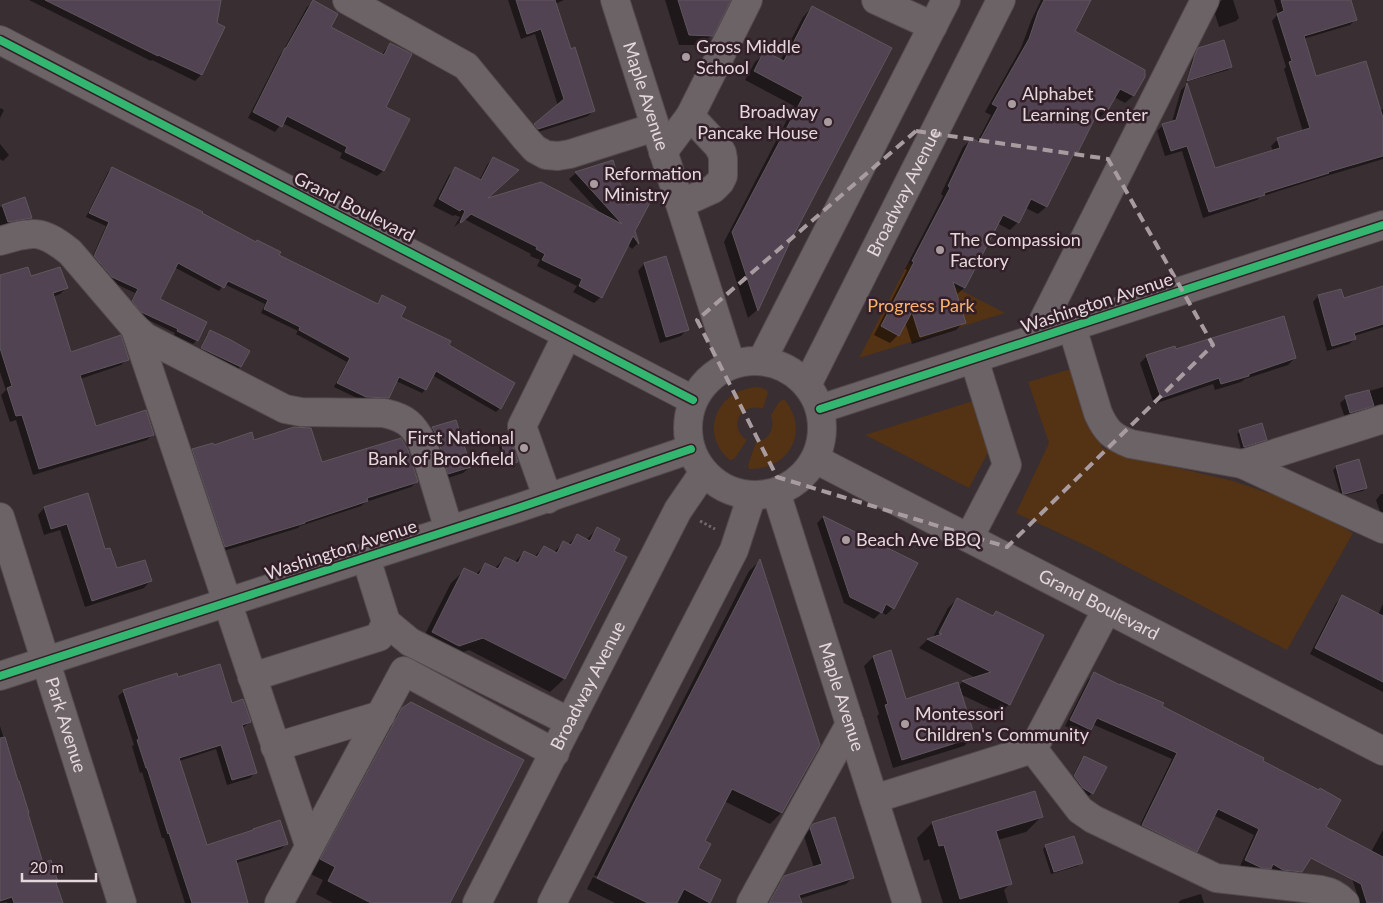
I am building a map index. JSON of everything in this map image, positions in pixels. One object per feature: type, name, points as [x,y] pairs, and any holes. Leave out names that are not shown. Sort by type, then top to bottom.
[{"type":"street","name":"Maple Avenue","points":[[615,0],[731,364]]},
{"type":"street","points":[[363,2],[466,66],[526,140],[535,149],[546,155],[570,154],[659,139],[690,116],[748,0]]},
{"type":"street","points":[[762,360],[946,0]]},
{"type":"street","name":"Broadway Avenue","points":[[808,384],[1001,0]]},
{"type":"street","points":[[1034,339],[1205,0]]},
{"type":"street","points":[[890,3],[933,26]]},
{"type":"street","name":"Grand Boulevard","points":[[0,40],[693,400]]},
{"type":"street","points":[[680,204],[713,189],[723,176],[722,153],[718,146],[690,116]]},
{"type":"street","name":"Washington Avenue","points":[[820,409],[1383,225]]},
{"type":"street","points":[[0,241],[33,233],[46,236],[58,242],[70,252],[135,328],[145,337],[285,409],[301,412],[384,413],[409,422],[417,431],[423,444],[450,530]]},
{"type":"street","points":[[1072,327],[1098,413],[1109,433],[1119,440],[1131,444],[1242,464],[1383,529]]},
{"type":"street","points":[[135,328],[309,845]]},
{"type":"street","points":[[548,499],[522,426],[567,335]]},
{"type":"street","points":[[969,538],[1006,465],[974,359]]},
{"type":"street","points":[[746,360],[762,360],[779,364],[795,372],[808,384],[820,409],[823,426],[821,443],[815,460],[805,473],[792,484],[764,494],[734,492],[718,484],[698,461],[688,433],[688,416],[693,400],[703,385],[716,373],[731,364],[746,360]]},
{"type":"street","points":[[1242,464],[1383,419]]},
{"type":"street","name":"Grand Boulevard","points":[[815,460],[1383,751]]},
{"type":"street","name":"Broadway Avenue","points":[[478,903],[678,510],[698,461]]},
{"type":"street","name":"Washington Avenue","points":[[0,676],[548,499],[698,461]]},
{"type":"street","name":"Maple Avenue","points":[[764,494],[850,724],[907,903]]},
{"type":"street","points":[[552,903],[764,494]]},
{"type":"street","name":"Park Avenue","points":[[0,517],[122,903]]},
{"type":"street","points":[[366,558],[386,622],[410,642],[570,722]]},
{"type":"street","points":[[874,799],[1033,749],[1106,609]]},
{"type":"street","points":[[252,677],[379,637],[386,622]]},
{"type":"street","points":[[279,903],[404,670],[555,753]]},
{"type":"street","points":[[276,747],[381,715]]},
{"type":"street","points":[[750,903],[850,724]]},
{"type":"street","points":[[1033,749],[1080,810],[1093,820],[1216,878],[1321,890],[1331,892],[1345,903]]},
{"type":"path","points":[[698,520],[719,532]]},
{"type":"highlighted area","points":[[916,131],[1108,159],[1213,345],[1007,547],[777,477],[697,320]]},
{"type":"green space","name":"Progress Park","points":[[908,263],[1005,313],[859,358]]},
{"type":"green space","points":[[1074,368],[1102,448],[1233,481],[1304,505],[1353,533],[1287,650],[1089,547],[1016,513],[1049,443],[1028,382]]},
{"type":"green space","points":[[757,387],[768,392],[763,409],[748,409],[739,417],[737,422],[738,429],[747,440],[734,459],[730,460],[720,449],[715,438],[716,414],[722,404],[731,396],[743,390]]},
{"type":"green space","points":[[784,399],[792,411],[796,424],[792,446],[785,456],[775,463],[763,468],[749,469],[748,465],[756,442],[765,439],[770,433],[772,429],[771,415],[779,402]]},
{"type":"green space","points":[[976,400],[992,445],[969,488],[865,435]]},
{"type":"building","points":[[45,0],[221,0],[217,23],[225,27],[202,75],[158,56]]},
{"type":"building","points":[[313,0],[338,14],[331,27],[384,55],[390,43],[412,54],[386,107],[410,119],[384,171],[345,152],[347,147],[287,116],[282,127],[253,112],[285,48]]},
{"type":"building","points":[[516,0],[555,0],[571,49],[575,47],[595,111],[538,129],[534,124],[564,99],[541,29],[527,34]]},
{"type":"building","points":[[678,0],[731,0],[713,36],[689,35]]},
{"type":"building","points":[[1044,0],[1091,0],[1075,31],[1145,70],[1145,77],[1134,96],[1120,89],[1108,110],[1101,106],[1078,152],[1075,151],[1047,207],[1031,199],[1019,223],[1003,215],[965,288],[953,282],[966,323],[920,337],[912,312],[899,336],[881,326],[950,188],[948,186],[971,138],[979,142],[998,107],[992,104],[1029,39]]},
{"type":"building","points":[[1281,0],[1351,0],[1357,20],[1304,36],[1316,76],[1366,61],[1383,118],[1383,156],[1328,172],[1264,193],[1265,195],[1209,212],[1187,146],[1171,151],[1162,124],[1176,120],[1187,83],[1215,168],[1280,148],[1277,138],[1310,128],[1289,62],[1292,61],[1277,14],[1284,11]]},
{"type":"building","points":[[812,6],[892,48],[790,242],[758,311],[732,232],[803,97],[754,71],[764,51],[784,61]]},
{"type":"building","points":[[1224,40],[1232,67],[1187,81],[1198,48]]},
{"type":"building","points":[[493,157],[519,170],[488,198],[541,182],[622,224],[575,172],[613,160],[627,205],[653,197],[635,231],[639,244],[633,236],[602,298],[579,286],[582,279],[542,260],[545,254],[536,249],[537,247],[471,214],[461,223],[465,211],[462,209],[460,211],[439,199],[455,167],[481,180]]},
{"type":"building","points":[[112,167],[203,212],[256,242],[257,240],[281,252],[279,255],[378,304],[382,295],[406,307],[401,317],[451,341],[449,345],[515,383],[501,409],[436,371],[426,390],[399,377],[389,398],[366,397],[337,383],[350,358],[299,330],[300,327],[264,309],[268,300],[228,281],[224,288],[178,263],[160,299],[207,322],[198,341],[177,331],[178,329],[141,312],[132,301],[138,289],[112,277],[94,256],[109,222],[89,213]]},
{"type":"building","points":[[25,197],[32,218],[8,222],[2,205]]},
{"type":"building","points":[[666,256],[689,330],[666,337],[644,263]]},
{"type":"building","points":[[28,267],[31,276],[60,267],[68,288],[53,293],[71,352],[121,335],[129,360],[80,375],[96,426],[146,410],[154,435],[39,469],[22,415],[16,416],[7,388],[12,386],[0,348],[0,275]]},
{"type":"building","points":[[1383,286],[1383,324],[1354,333],[1356,339],[1332,346],[1318,295],[1341,289],[1344,298]]},
{"type":"building","points":[[1284,316],[1296,358],[1249,374],[1249,376],[1221,384],[1219,378],[1161,398],[1146,355],[1175,346],[1176,349]]},
{"type":"building","points":[[210,330],[250,351],[241,367],[201,348]]},
{"type":"building","points":[[1369,390],[1374,406],[1350,413],[1345,396]]},
{"type":"building","points":[[456,420],[471,467],[448,474],[438,439],[432,427]]},
{"type":"building","points":[[1262,423],[1267,440],[1244,447],[1239,430]]},
{"type":"building","points":[[294,427],[311,428],[322,462],[401,438],[408,450],[418,482],[367,498],[368,501],[305,523],[225,547],[192,449],[213,443],[214,445],[252,432],[254,440]]},
{"type":"building","points":[[511,441],[518,462],[508,465],[501,443]]},
{"type":"building","points":[[1359,459],[1367,488],[1343,494],[1336,466]]},
{"type":"building","points":[[88,493],[105,549],[110,548],[117,568],[145,560],[152,581],[92,601],[67,524],[51,529],[44,507]]},
{"type":"building","points":[[823,516],[918,563],[894,609],[886,604],[882,613],[850,597]]},
{"type":"building","points":[[597,527],[620,539],[614,551],[627,557],[565,679],[483,638],[459,646],[432,632],[464,568],[479,575],[485,563],[498,569],[505,557],[518,563],[524,551],[537,557],[544,546],[557,553],[563,541],[571,545],[577,534],[590,541]]},
{"type":"building","points":[[760,559],[820,745],[782,813],[732,789],[705,841],[711,844],[698,868],[721,880],[710,903],[684,889],[677,903],[648,903],[597,878]]},
{"type":"building","points":[[1342,595],[1383,616],[1383,682],[1315,648]]},
{"type":"building","points":[[957,598],[993,616],[996,611],[1044,635],[1010,705],[962,681],[991,672],[927,639],[942,634],[939,633]]},
{"type":"building","points":[[891,650],[906,699],[958,682],[975,737],[902,760],[885,705],[888,704],[873,656]]},
{"type":"building","points":[[220,664],[232,703],[243,699],[251,722],[242,725],[257,773],[232,780],[221,745],[179,758],[207,845],[280,820],[288,844],[236,860],[248,903],[192,903],[146,768],[123,690],[177,673],[178,677]]},
{"type":"building","points":[[1094,672],[1164,703],[1162,706],[1264,758],[1263,761],[1341,800],[1326,827],[1383,857],[1383,903],[1367,903],[1361,884],[1311,858],[1302,872],[1283,870],[1273,864],[1271,869],[1262,868],[1245,860],[1259,829],[1218,809],[1197,852],[1142,825],[1177,753],[1097,718],[1091,730],[1070,720]]},
{"type":"building","points":[[411,702],[524,760],[450,903],[371,903],[328,881],[335,867],[320,859],[402,708]]},
{"type":"building","points":[[5,737],[43,863],[51,860],[63,903],[14,903],[12,897],[0,901],[0,738]]},
{"type":"building","points":[[1084,756],[1107,767],[1093,794],[1083,788],[1074,776]]},
{"type":"building","points":[[1035,791],[1043,817],[996,831],[1012,884],[960,899],[944,845],[939,846],[932,822]]},
{"type":"building","points":[[835,817],[854,878],[799,895],[802,903],[769,903],[784,876],[822,864],[810,828],[813,824]]},
{"type":"building","points":[[1074,836],[1083,863],[1054,872],[1045,845]]},
{"type":"cycle path","points":[[0,40],[693,400]]},
{"type":"cycle path","points":[[820,409],[1383,225]]},
{"type":"cycle path","points":[[0,676],[518,508],[691,449]]},
{"type":"place","name":"Gross Middle School","points":[[686,57]]},
{"type":"place","name":"Alphabet Learning Center","points":[[1012,104]]},
{"type":"place","name":"Broadway Pancake House","points":[[828,122]]},
{"type":"place","name":"Reformation Ministry","points":[[594,184]]},
{"type":"place","name":"The Compassion Factory","points":[[940,250]]},
{"type":"place","name":"First National Bank of Brookfield","points":[[524,448]]},
{"type":"place","name":"Beach Ave BBQ","points":[[846,540]]},
{"type":"place","name":"Montessori Children's Community","points":[[905,724]]}]
